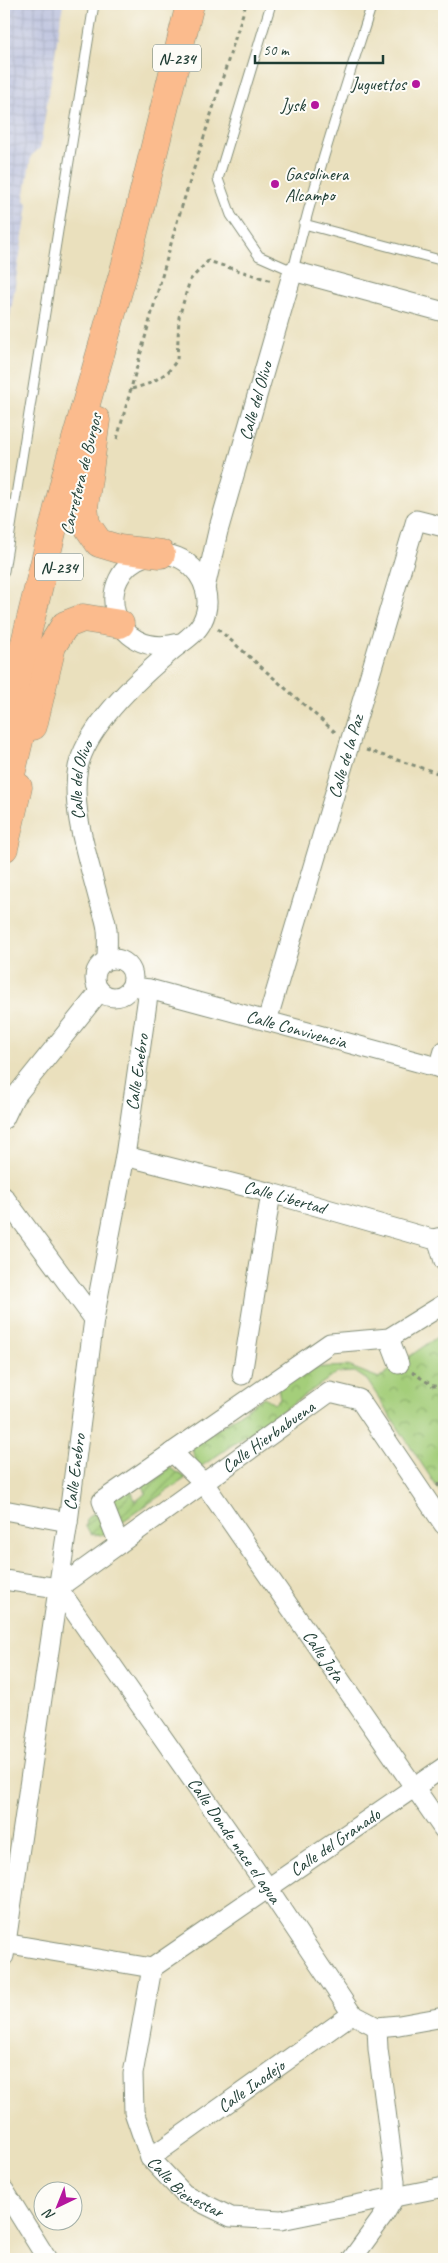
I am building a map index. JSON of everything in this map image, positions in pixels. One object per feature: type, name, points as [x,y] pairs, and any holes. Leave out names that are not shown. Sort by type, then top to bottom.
[{"type":"highway","name":"Carretera de Burgos","points":[[4,728],[68,467],[127,260],[190,4]]},
{"type":"highway","name":"Carretera de Burgos","points":[[6,793],[98,403],[127,260]]},
{"type":"highway","points":[[98,403],[84,507],[86,524],[99,544],[119,550],[172,557]]},
{"type":"highway","points":[[4,848],[52,646],[65,625],[83,618],[128,632]]},
{"type":"street","points":[[291,279],[444,312]]},
{"type":"street","name":"Calle del Olivo","points":[[205,588],[218,531],[291,279]]},
{"type":"street","name":"Calle de la Paz","points":[[267,1021],[416,520],[444,527]]},
{"type":"street","name":"Calle del Olivo","points":[[172,557],[204,547],[218,531]]},
{"type":"street","points":[[128,632],[150,646],[165,647],[180,643],[192,635],[204,617],[206,609],[205,588],[202,579],[192,567],[172,557],[146,556],[132,563],[122,574],[116,588],[114,602],[128,632],[143,656],[141,677]]},
{"type":"street","name":"Calle del Olivo","points":[[107,960],[107,929],[86,849],[76,793],[78,766],[92,733],[141,677],[180,643]]},
{"type":"street","points":[[114,958],[128,964],[140,987],[118,997],[105,995],[100,991],[95,980],[97,968],[107,960],[114,958]]},
{"type":"street","name":"Calle Convivencia","points":[[140,987],[267,1021],[443,1063]]},
{"type":"street","name":"Calle Enebro","points":[[4,1948],[68,1522],[94,1319],[125,1156],[140,987]]},
{"type":"street","points":[[4,1119],[14,1098],[100,991]]},
{"type":"street","name":"Calle Libertad","points":[[125,1156],[271,1193],[432,1239],[441,1238]]},
{"type":"street","points":[[242,1375],[271,1193]]},
{"type":"street","points":[[4,1197],[94,1319]]},
{"type":"street","points":[[441,1238],[444,1261]]},
{"type":"street","points":[[119,1544],[102,1501],[330,1343],[389,1338],[444,1304]]},
{"type":"street","points":[[389,1338],[399,1364]]},
{"type":"street","name":"Calle Hierbabuena","points":[[58,1588],[330,1392],[359,1399],[444,1525]]},
{"type":"street","name":"Calle Jota","points":[[172,1452],[204,1483],[444,1830]]},
{"type":"street","points":[[4,1510],[68,1522]]},
{"type":"street","points":[[4,1580],[58,1588]]},
{"type":"street","name":"Calle Donde nace el agua","points":[[58,1588],[268,1888],[352,2014],[377,2027]]},
{"type":"street","name":"Calle del Granado","points":[[152,1968],[444,1767]]},
{"type":"street","points":[[4,1948],[152,1968]]},
{"type":"street","name":"Calle Bienestar","points":[[152,1968],[133,2074],[134,2112],[150,2158],[184,2194],[231,2217],[282,2220],[444,2187]]},
{"type":"street","name":"Calle Inodejo","points":[[150,2158],[352,2014]]},
{"type":"street","points":[[352,2259],[384,2215],[395,2196],[395,2181],[378,2049],[377,2027],[444,2016]]},
{"type":"street","points":[[4,2190],[47,2259]]},
{"type":"lane","points":[[4,570],[94,4]]},
{"type":"lane","points":[[271,4],[218,179],[231,215],[250,246],[259,256],[291,279],[304,224],[372,4]]},
{"type":"lane","points":[[304,224],[444,261]]},
{"type":"path","points":[[116,444],[177,222],[246,4]]},
{"type":"path","points":[[131,389],[151,383],[168,372],[177,360],[179,317],[190,280],[208,260],[291,279]]},
{"type":"path","points":[[204,617],[349,744],[444,775]]},
{"type":"path","points":[[399,1364],[434,1386],[444,1386]]},
{"type":"shaded area","points":[[4,4],[63,4],[40,148],[31,156],[24,200],[28,205],[4,354]]},
{"type":"green space","points":[[444,1332],[444,1498],[367,1380],[355,1372],[337,1373],[196,1470],[192,1447],[264,1397],[274,1404],[280,1398],[278,1388],[305,1368],[348,1366],[379,1378]]},
{"type":"green space","points":[[165,1465],[186,1478],[101,1536],[91,1534],[86,1527],[87,1518],[101,1508],[108,1496],[131,1488],[135,1502],[146,1493],[141,1481]]},
{"type":"place","name":"Juguettos","points":[[416,84]]},
{"type":"place","name":"Jysk","points":[[315,105]]},
{"type":"place","name":"Gasolinera Alcampo","points":[[275,184]]}]
